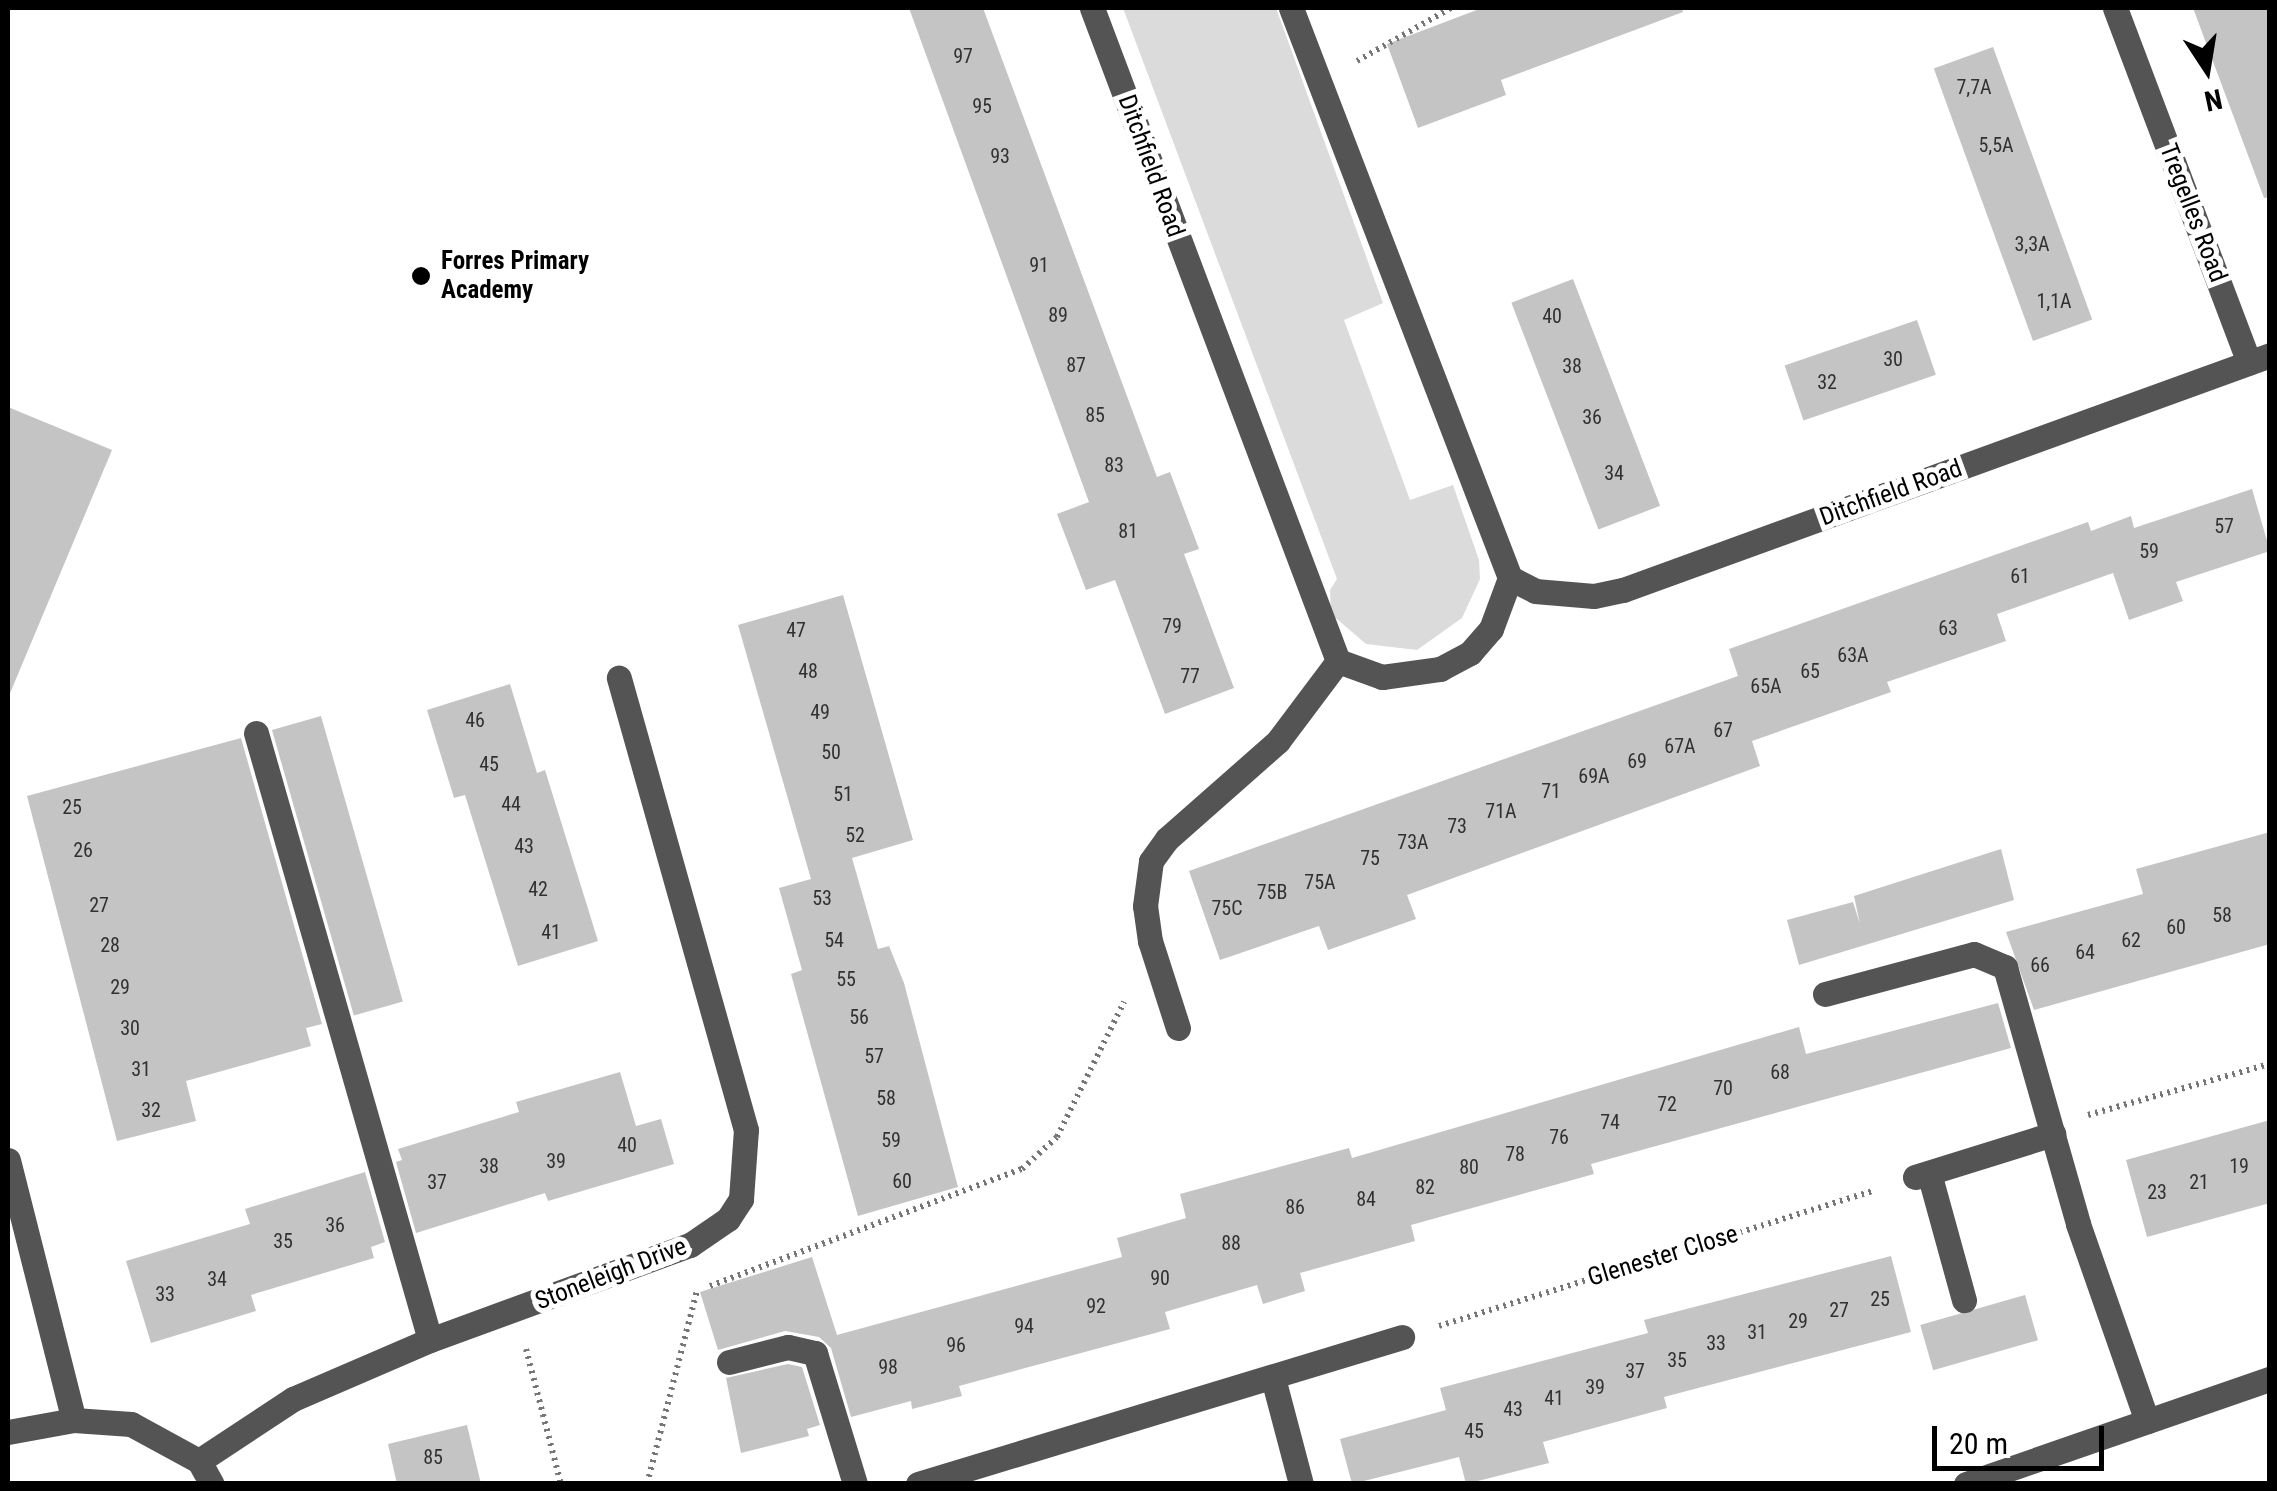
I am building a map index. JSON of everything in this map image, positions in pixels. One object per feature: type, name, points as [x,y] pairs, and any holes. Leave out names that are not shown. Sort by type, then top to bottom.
[{"type":"street","name":"Ditchfield Road","points":[[1092,8],[1338,661]]},
{"type":"street","points":[[1178,1028],[1150,941],[1144,906],[1151,861],[1167,839],[1278,741],[1338,661],[1382,678],[1440,669],[1470,653],[1492,629],[1510,578],[1291,8]]},
{"type":"street","name":"Tregelles Road","points":[[2115,8],[2259,359]]},
{"type":"street","name":"Ditchfield Road","points":[[1510,578],[1566,596],[1623,590],[2259,359]]},
{"type":"street","name":"Stoneleigh Drive","points":[[8,1432],[74,1420],[158,1433],[206,1472],[293,1399],[430,1340],[709,1234],[734,1209],[747,1176],[746,1130],[619,677]]},
{"type":"street","points":[[256,733],[430,1340]]},
{"type":"street","points":[[1825,994],[1955,958],[1993,958],[2016,987],[2052,1130],[2147,1421]]},
{"type":"street","points":[[1964,1300],[1922,1175],[2052,1130]]},
{"type":"street","points":[[8,1160],[74,1420]]},
{"type":"street","points":[[918,1484],[1402,1337]]},
{"type":"street","points":[[730,1362],[788,1347],[815,1353],[855,1484]]},
{"type":"street","points":[[1274,1378],[1301,1484]]},
{"type":"street","points":[[1966,1484],[2270,1379]]},
{"type":"path","points":[[1317,80],[1430,25],[1451,8]]},
{"type":"path","points":[[680,1297],[1002,1179],[1042,1154],[1094,1071],[1150,941]]},
{"type":"path","points":[[2052,1130],[2270,1064]]},
{"type":"path","name":"Glenester Close","points":[[1402,1337],[1922,1175]]},
{"type":"path","points":[[647,1484],[698,1291]]},
{"type":"path","points":[[515,1310],[560,1484]]},
{"type":"path","points":[[526,1351],[544,1345]]},
{"type":"shaded area","points":[[1123,8],[1276,8],[1383,303],[1344,320],[1410,500],[1453,485],[1479,560],[1480,579],[1462,618],[1417,650],[1366,644],[1331,614],[1330,590],[1337,579]]},
{"type":"building","points":[[909,8],[983,8],[1157,477],[1170,472],[1199,549],[1184,554],[1234,688],[1165,714],[1115,580],[1086,590],[1057,514],[1089,502]]},
{"type":"building","points":[[1482,8],[1682,8],[1683,12],[1501,80],[1506,95],[1418,128],[1387,44]]},
{"type":"building","points":[[2193,8],[2270,8],[2270,197],[2264,198]]},
{"type":"building","points":[[1993,47],[2092,320],[2033,341],[1934,69]]},
{"type":"building","points":[[1573,279],[1660,506],[1598,530],[1511,303]]},
{"type":"building","points":[[1917,320],[1936,375],[1804,420],[1785,366]]},
{"type":"building","points":[[8,407],[112,450],[8,698]]},
{"type":"building","points":[[2252,489],[2270,551],[2176,582],[2183,601],[2129,620],[2113,573],[1997,614],[2006,641],[1887,682],[1891,692],[1752,741],[1760,766],[1407,895],[1416,919],[1328,950],[1319,926],[1220,960],[1189,871],[1738,676],[1729,649],[2088,522],[2091,531],[2131,516],[2134,528]]},
{"type":"building","points":[[843,595],[913,840],[852,858],[878,949],[889,946],[904,983],[958,1187],[858,1216],[791,974],[802,970],[779,888],[811,879],[738,625]]},
{"type":"building","points":[[510,684],[537,773],[545,770],[598,941],[518,966],[465,795],[454,798],[427,710]]},
{"type":"building","points":[[321,716],[403,1001],[354,1016],[272,730]]},
{"type":"building","points":[[241,738],[322,1024],[306,1028],[311,1046],[186,1081],[196,1121],[117,1141],[27,796]]},
{"type":"building","points":[[2270,832],[2270,944],[2034,1010],[2006,932],[2143,894],[2136,869]]},
{"type":"building","points":[[2001,849],[2014,900],[1799,965],[1787,920],[1853,902],[1860,924],[1854,896]]},
{"type":"building","points":[[1998,1003],[2011,1048],[1591,1164],[1594,1174],[1411,1225],[1415,1241],[1300,1273],[1305,1291],[1263,1304],[1257,1285],[1165,1312],[1170,1329],[959,1386],[962,1396],[912,1409],[911,1401],[851,1417],[831,1348],[819,1337],[785,1331],[718,1350],[700,1292],[812,1257],[837,1335],[1122,1257],[1117,1238],[1186,1218],[1180,1194],[1349,1148],[1352,1158],[1799,1027],[1806,1054]]},
{"type":"building","points":[[620,1072],[636,1126],[661,1119],[674,1164],[548,1201],[545,1193],[416,1233],[396,1162],[402,1160],[398,1149],[519,1112],[516,1102]]},
{"type":"building","points":[[2270,1120],[2270,1203],[2147,1237],[2126,1160]]},
{"type":"building","points":[[365,1172],[385,1242],[371,1247],[374,1258],[251,1295],[256,1311],[151,1343],[126,1261],[250,1224],[245,1209]]},
{"type":"building","points":[[1891,1256],[1911,1332],[1664,1397],[1667,1408],[1543,1442],[1549,1463],[1466,1484],[1459,1457],[1352,1484],[1340,1439],[1446,1410],[1440,1388],[1648,1333],[1644,1320]]},
{"type":"building","points":[[2025,1295],[2038,1340],[1933,1370],[1920,1325]]},
{"type":"building","points":[[788,1364],[802,1367],[820,1425],[807,1429],[809,1436],[741,1453],[726,1378]]},
{"type":"building","points":[[467,1425],[481,1484],[397,1484],[388,1444]]},
{"type":"place","name":"Forres Primary Academy","points":[[421,276]]}]
